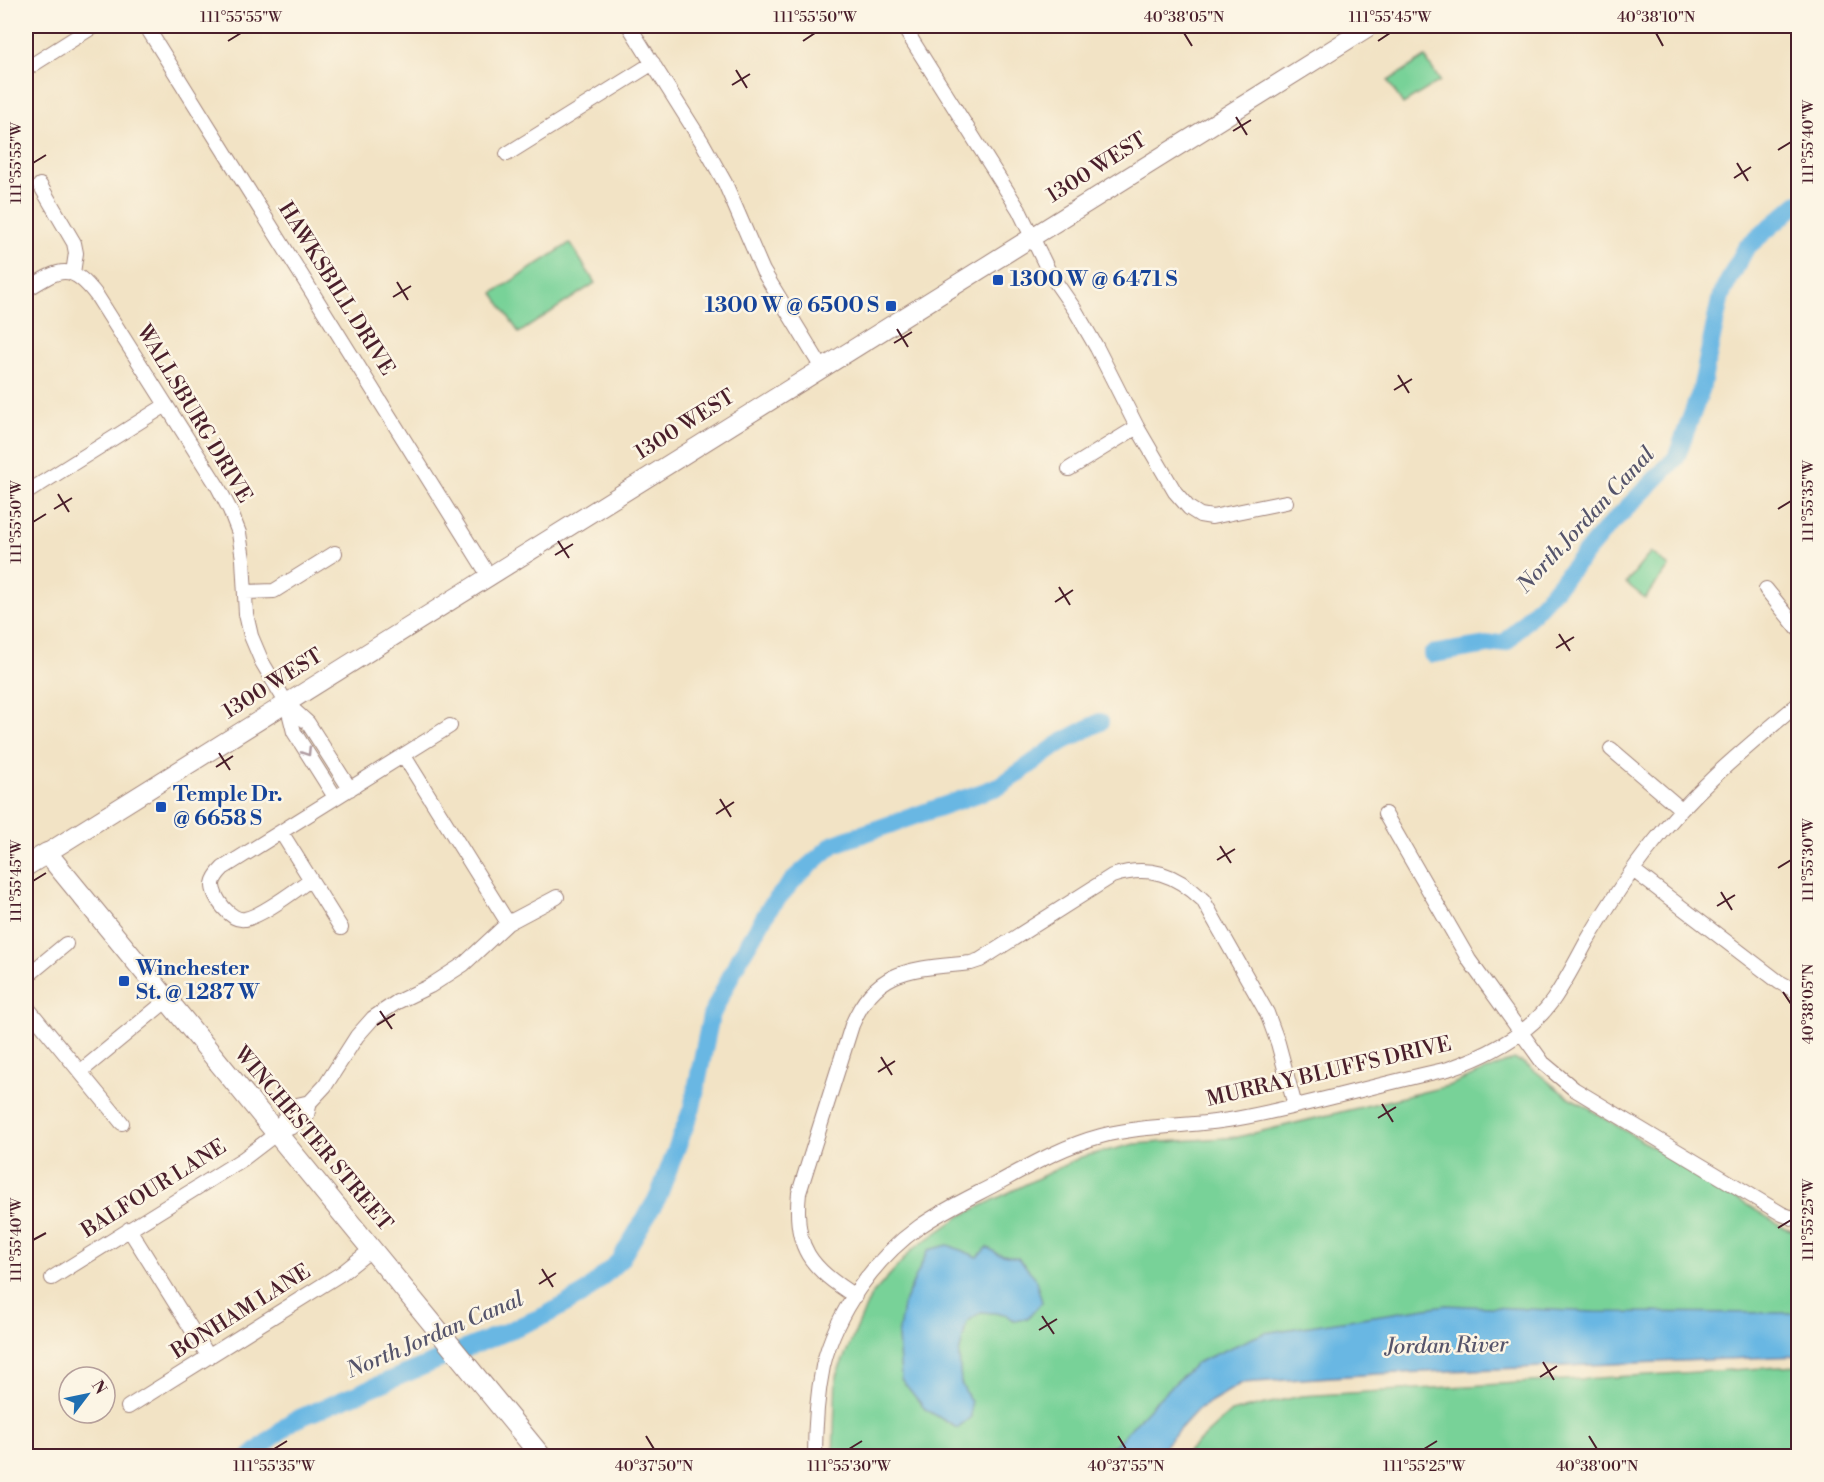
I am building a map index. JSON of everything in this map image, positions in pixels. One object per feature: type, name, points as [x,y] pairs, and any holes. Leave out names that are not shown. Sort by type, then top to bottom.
[{"type":"main road","name":"1300 WEST","points":[[26,866],[47,853]]},
{"type":"main road","name":"WINCHESTER STREET","points":[[47,853],[540,1456]]},
{"type":"street","points":[[26,69],[94,26]]},
{"type":"street","name":"HAWKSBILL DRIVE","points":[[146,26],[489,576]]},
{"type":"street","points":[[629,26],[714,163],[764,271],[822,368]]},
{"type":"street","points":[[903,26],[1019,210],[1050,274],[1075,310],[1097,348],[1137,427],[1175,492],[1189,508],[1200,515],[1212,517],[1286,502]]},
{"type":"street","name":"1300 WEST","points":[[47,853],[1370,26]]},
{"type":"street","points":[[507,154],[653,63]]},
{"type":"street","points":[[26,290],[56,272],[73,273],[76,253],[74,243],[40,185]]},
{"type":"street","name":"WALLSBURG DRIVE","points":[[73,273],[82,278],[97,296],[218,487],[230,510],[240,542],[246,614],[251,636],[262,662],[287,704]]},
{"type":"street","points":[[26,493],[166,405]]},
{"type":"street","points":[[1069,470],[1137,427]]},
{"type":"street","points":[[245,592],[274,591],[335,553]]},
{"type":"street","points":[[1766,589],[1798,629]]},
{"type":"street","points":[[287,704],[308,723],[350,789]]},
{"type":"street","points":[[287,704],[294,732],[335,797]]},
{"type":"street","name":"MURRAY BLUFFS DRIVE","points":[[815,1456],[818,1394],[830,1344],[855,1296],[883,1259],[918,1228],[942,1212],[1070,1146],[1101,1136],[1134,1129],[1239,1119],[1470,1062],[1504,1044],[1545,1010],[1552,1001],[1633,870],[1681,809],[1728,762],[1798,704]]},
{"type":"street","points":[[310,880],[263,910],[242,920],[232,918],[214,890],[215,878],[223,868],[450,726]]},
{"type":"street","points":[[1611,749],[1681,809]]},
{"type":"street","points":[[404,756],[508,923]]},
{"type":"street","points":[[1385,814],[1469,960],[1542,1063],[1574,1089],[1782,1214],[1798,1220]]},
{"type":"street","points":[[280,832],[341,928]]},
{"type":"street","points":[[1633,870],[1779,982],[1798,992]]},
{"type":"street","points":[[855,1296],[831,1280],[811,1260],[801,1237],[798,1208],[799,1193],[852,1026],[861,1005],[878,986],[900,973],[980,960],[1112,876],[1132,871],[1150,871],[1171,876],[1188,886],[1203,900],[1273,1026],[1295,1106]]},
{"type":"street","name":"BALFOUR LANE","points":[[52,1278],[243,1159],[277,1133],[286,1115],[297,1105],[310,1102],[326,1086],[357,1036],[373,1018],[464,964],[508,923],[557,897]]},
{"type":"street","points":[[26,977],[66,944]]},
{"type":"street","points":[[80,1072],[166,1001]]},
{"type":"street","points":[[26,1006],[122,1123]]},
{"type":"street","points":[[129,1229],[208,1357]]},
{"type":"street","name":"BONHAM LANE","points":[[128,1407],[342,1274],[372,1249]]},
{"type":"green space","points":[[1425,57],[1440,81],[1403,104],[1388,81]]},
{"type":"green space","points":[[570,243],[595,283],[519,333],[493,293]]},
{"type":"green space","points":[[1651,552],[1669,567],[1645,598],[1626,583]]},
{"type":"green space","points":[[1514,1059],[1528,1066],[1559,1091],[1785,1228],[1798,1232],[1798,1324],[1247,1360],[1126,1456],[833,1456],[836,1376],[871,1296],[912,1250],[961,1216],[1081,1157],[1135,1144],[1238,1137],[1448,1086]]},
{"type":"green space","points":[[1798,1366],[1798,1456],[1183,1456],[1231,1412],[1301,1396]]},
{"type":"water","points":[[948,1245],[978,1257],[987,1247],[998,1254],[1018,1258],[1035,1277],[1042,1302],[1028,1318],[1015,1321],[1005,1314],[981,1312],[967,1322],[959,1354],[961,1383],[971,1402],[971,1417],[957,1428],[925,1409],[901,1379],[898,1337],[903,1305],[928,1250]]},
{"type":"water","name":"Jordan River","points":[[1446,1305],[1594,1312],[1798,1313],[1798,1356],[1376,1374],[1242,1383],[1198,1409],[1155,1456],[1105,1456],[1152,1405],[1196,1363],[1264,1333]]},
{"type":"waterway","name":"North Jordan Canal","points":[[1432,654],[1506,642],[1603,532],[1676,458],[1701,390],[1721,295],[1746,248],[1798,203]]},
{"type":"waterway","name":"North Jordan Canal","points":[[251,1456],[292,1421],[546,1315],[585,1293],[620,1260],[658,1197],[692,1108],[711,1016],[739,959],[771,906],[797,876],[834,844],[1000,786],[1062,742],[1100,722]]},
{"type":"place","name":"1300 W @ 6471 S","points":[[998,280]]},
{"type":"place","name":"1300 W @ 6500 S","points":[[891,306]]},
{"type":"place","name":"Temple Dr. @ 6658 S","points":[[161,807]]},
{"type":"place","name":"Winchester St. @ 1287 W","points":[[124,981]]}]
